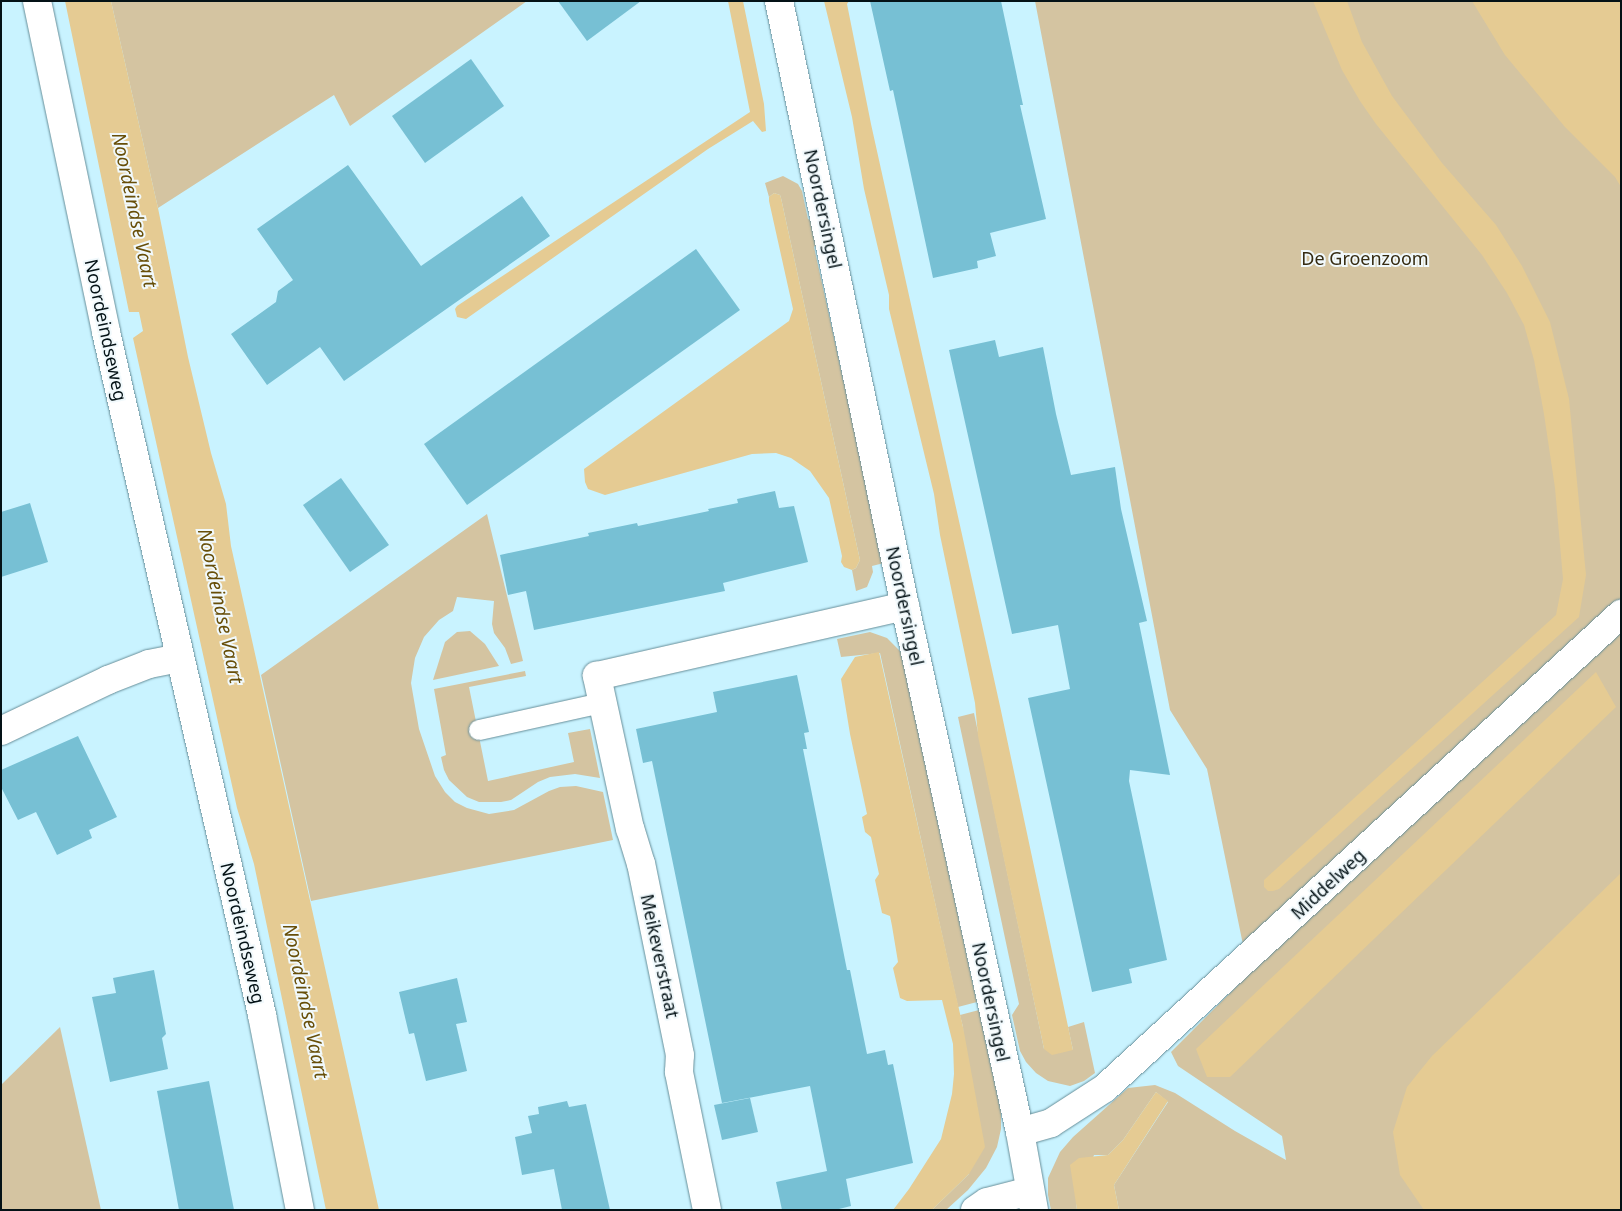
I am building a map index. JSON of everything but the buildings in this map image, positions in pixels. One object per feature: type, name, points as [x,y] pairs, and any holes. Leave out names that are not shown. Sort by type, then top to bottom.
[{"type":"street","name":"Noordeindseweg","points":[[37,1],[106,332],[262,1016],[300,1210]]},
{"type":"street","name":"Noordersingel","points":[[778,1],[905,606],[1020,1132],[1032,1201]]},
{"type":"street","name":"Meikeverstraat","points":[[707,1210],[678,1072],[680,1055],[641,864],[630,829],[597,676],[905,606]]},
{"type":"street","name":"Middelweg","points":[[1020,1132],[1052,1123],[1105,1088],[1621,614]]},
{"type":"street","points":[[1,731],[108,680],[149,664],[179,658]]},
{"type":"street","points":[[975,1210],[987,1202],[1032,1201]]},
{"type":"lane","points":[[479,730],[602,703]]},
{"type":"green space","points":[[111,1],[527,1],[350,126],[334,95],[158,208]]},
{"type":"green space","name":"De Groenzoom","points":[[1035,1],[1621,1],[1621,1210],[1119,1210],[1114,1185],[1168,1102],[1156,1092],[1123,1140],[1108,1155],[1094,1155],[1076,1202],[1077,1210],[1051,1210],[1048,1195],[1048,1178],[1060,1152],[1073,1137],[1128,1088],[1155,1085],[1175,1093],[1235,1131],[1286,1160],[1282,1136],[1178,1066],[1171,1052],[1249,974],[1207,769],[1170,710]]},
{"type":"green space","points":[[783,176],[798,184],[802,191],[808,219],[816,223],[820,240],[814,247],[884,563],[872,566],[873,572],[867,587],[856,591],[852,570],[856,568],[860,560],[781,198],[780,195],[774,193],[769,197],[765,183]]},
{"type":"green space","points":[[487,514],[523,661],[511,664],[505,648],[494,633],[492,624],[494,601],[457,597],[453,611],[439,620],[424,637],[415,658],[411,683],[419,729],[435,776],[445,792],[455,802],[467,808],[489,814],[514,810],[560,787],[576,786],[603,792],[613,840],[311,901],[261,675]]},
{"type":"green space","points":[[470,631],[485,644],[499,666],[433,680],[445,642],[457,632]]},
{"type":"green space","points":[[870,632],[887,638],[901,652],[977,1002],[958,1007],[880,653],[841,657],[837,639]]},
{"type":"green space","points":[[525,671],[526,676],[469,687],[488,781],[574,762],[568,733],[590,729],[600,778],[575,774],[550,777],[538,782],[511,800],[479,802],[467,797],[449,780],[444,770],[441,757],[446,755],[434,689]]},
{"type":"green space","points":[[974,713],[1044,1049],[1073,1050],[1068,1027],[1084,1022],[1095,1073],[1084,1081],[1070,1086],[1048,1081],[1036,1073],[1026,1062],[1020,1051],[1012,1015],[1019,1004],[958,717]]},
{"type":"green space","points":[[979,1010],[1001,1111],[1001,1129],[997,1147],[986,1168],[968,1190],[946,1210],[932,1210],[969,1174],[963,1027],[960,1015]]},
{"type":"green space","points":[[60,1027],[101,1210],[1,1210],[1,1085]]},
{"type":"water","name":"Noordeindse Vaart","points":[[65,1],[111,1],[158,208],[188,357],[211,453],[226,504],[231,546],[379,1210],[326,1210],[254,864],[237,808],[133,338],[143,331],[139,312],[129,312]]},
{"type":"water","points":[[728,1],[743,1],[764,104],[766,131],[762,132],[753,121],[708,149],[466,319],[457,317],[455,309],[457,306],[750,112]]},
{"type":"water","points":[[824,1],[849,1],[847,4],[871,124],[1000,706],[1073,1050],[1052,1055],[1044,1049],[978,736],[975,703],[940,535],[934,494],[889,309],[889,295],[864,189],[852,117]]},
{"type":"water","points":[[1313,1],[1347,1],[1362,42],[1392,96],[1442,163],[1496,225],[1522,266],[1550,322],[1569,399],[1586,575],[1579,617],[1279,889],[1268,891],[1264,887],[1264,880],[1556,615],[1563,579],[1555,488],[1544,414],[1534,360],[1524,325],[1507,293],[1482,255],[1376,124],[1360,101],[1342,70]]},
{"type":"water","points":[[1472,1],[1621,1],[1621,187],[1615,177],[1565,127],[1505,55]]},
{"type":"water","points":[[774,193],[780,195],[781,198],[860,560],[856,568],[852,570],[844,567],[841,562],[842,556],[829,498],[810,471],[791,458],[776,453],[752,454],[605,495],[588,489],[585,482],[584,469],[789,321],[793,309],[769,201],[769,197]]},
{"type":"water","points":[[879,652],[963,1027],[985,1147],[969,1174],[932,1210],[893,1210],[941,1139],[952,1094],[954,1074],[953,1044],[942,1000],[907,1001],[900,998],[893,968],[898,962],[892,926],[890,916],[882,913],[875,880],[879,874],[871,837],[865,832],[862,817],[867,814],[850,734],[841,679],[855,657]]},
{"type":"water","points":[[1596,672],[1616,707],[1230,1077],[1207,1077],[1196,1049]]},
{"type":"water","points":[[1621,873],[1621,1210],[1424,1210],[1400,1175],[1393,1132],[1407,1087],[1432,1056]]},
{"type":"water","points":[[1156,1092],[1168,1101],[1114,1185],[1119,1210],[1077,1210],[1070,1165],[1079,1158],[1108,1155],[1123,1140]]}]
